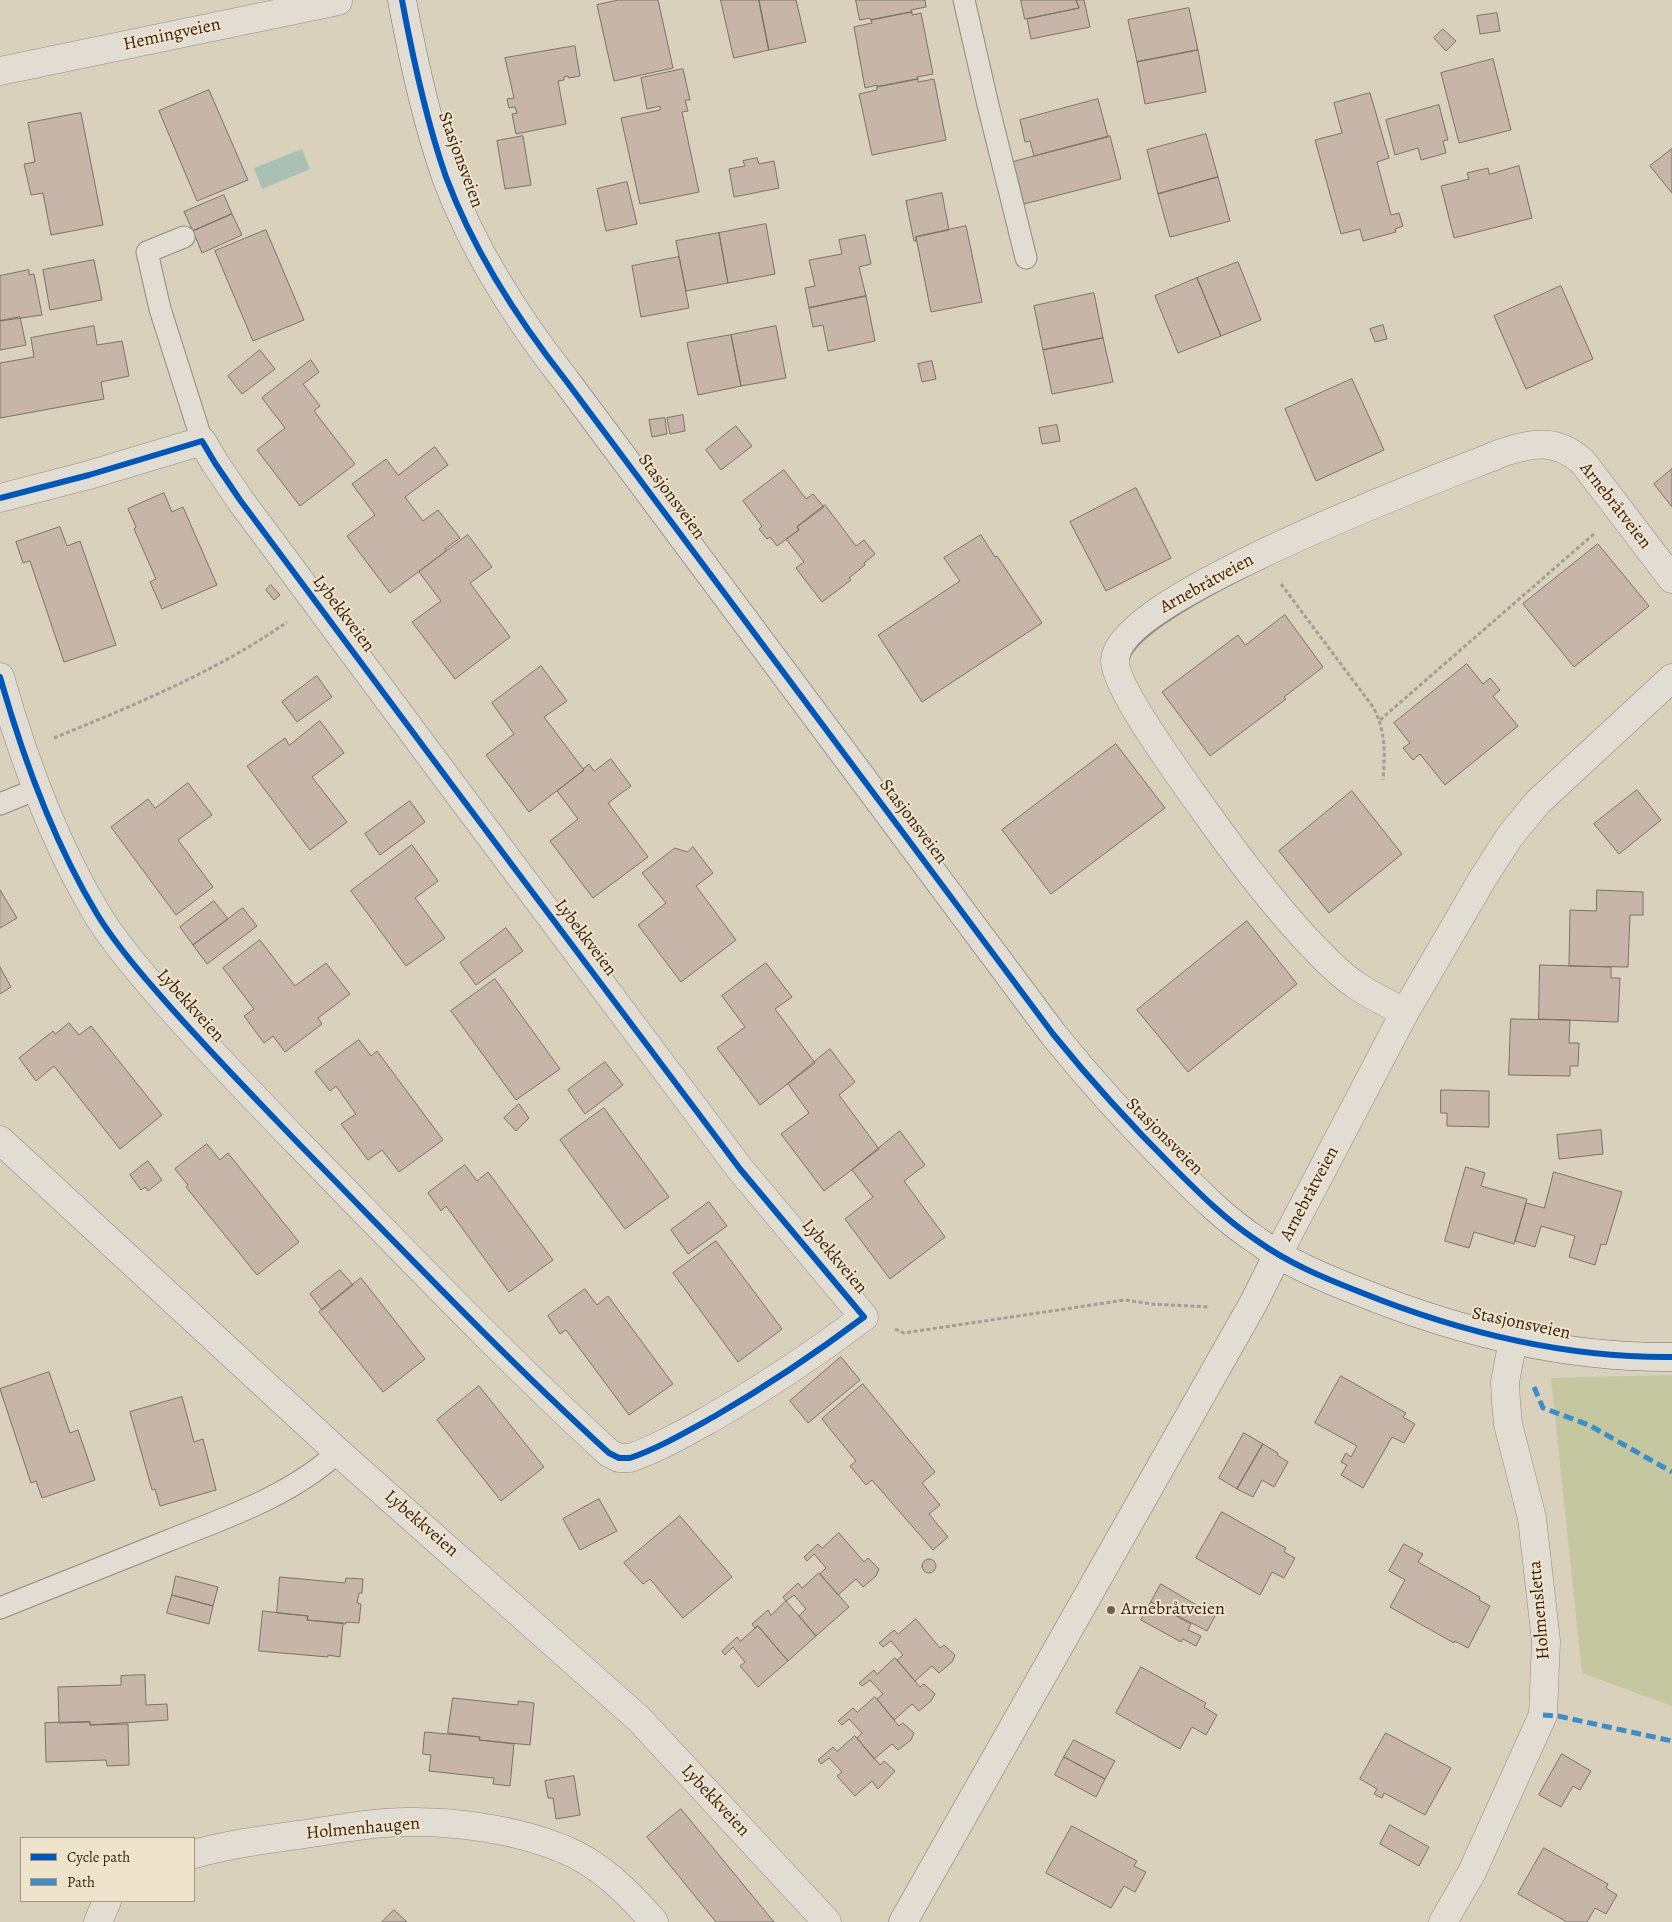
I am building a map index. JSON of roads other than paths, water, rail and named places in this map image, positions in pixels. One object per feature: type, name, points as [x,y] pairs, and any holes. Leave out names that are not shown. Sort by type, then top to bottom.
[{"type":"street","name":"Stasjonsveien","points":[[402,0],[422,95],[447,178],[486,261],[508,301],[533,339],[1035,1010],[1083,1072],[1142,1137],[1235,1225],[1278,1254],[1324,1278],[1433,1319],[1513,1340],[1590,1353],[1672,1358]]},
{"type":"street","name":"Hemingveien","points":[[0,71],[338,1]]},
{"type":"street","points":[[0,498],[89,475],[202,441]]},
{"type":"street","name":"Lybekkveien","points":[[0,677],[36,789],[77,879],[98,916],[120,948],[186,1026],[453,1302],[609,1453],[619,1458],[630,1458],[696,1427],[762,1389],[811,1357],[864,1317],[740,1169],[240,500],[202,441]]},
{"type":"street","name":"Arnebråtveien","points":[[1405,1012],[1379,1000],[1356,986],[1332,966],[1253,878],[1188,788],[1126,694],[1117,673],[1115,660],[1118,649],[1126,637],[1147,619],[1190,590],[1259,555],[1326,525],[1522,446],[1542,444],[1558,446],[1571,452],[1582,462],[1672,579]]},
{"type":"street","name":"Arnebråtveien","points":[[903,1922],[1254,1302],[1405,1012],[1483,878],[1510,836],[1538,802],[1672,678]]},
{"type":"street","name":"Lybekkveien","points":[[0,1140],[338,1452],[639,1719],[828,1922]]},
{"type":"street","name":"Holmensletta","points":[[1443,1922],[1472,1872],[1543,1715],[1546,1641],[1532,1518],[1508,1424],[1506,1402],[1506,1382],[1513,1340]]},
{"type":"street","name":"Holmenhaugen","points":[[195,1854],[263,1840],[367,1825],[407,1822],[459,1824],[539,1840],[565,1849],[610,1878],[654,1922]]},
{"type":"street","points":[[98,1922],[107,1902]]},
{"type":"lane","points":[[964,0],[1026,258]]},
{"type":"lane","points":[[184,237],[147,252],[160,309],[202,441]]},
{"type":"lane","points":[[0,804],[36,789]]},
{"type":"lane","points":[[0,1608],[223,1519],[292,1486],[325,1464],[338,1452]]},
{"type":"place","name":"Arnebråtveien","points":[[1111,1610]]}]
